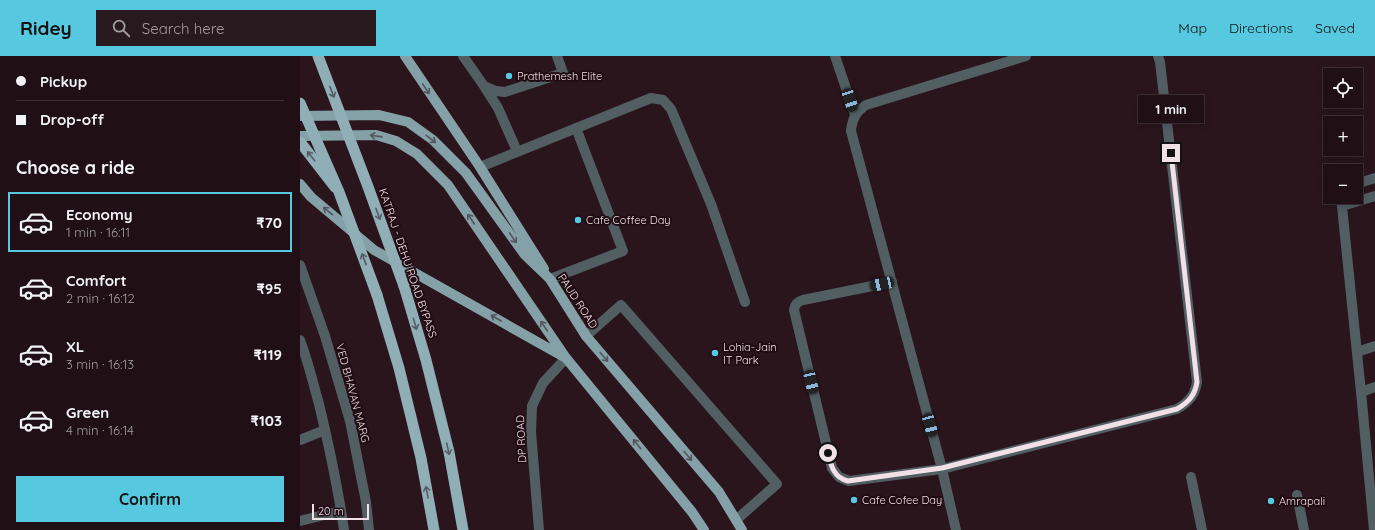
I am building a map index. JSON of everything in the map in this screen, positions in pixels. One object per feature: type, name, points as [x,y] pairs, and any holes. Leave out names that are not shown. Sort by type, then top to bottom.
[{"type":"highway","name":"KATRAJ - DEHU ROAD BYPASS","points":[[318,56],[404,286],[426,360],[449,452],[463,530]]},
{"type":"highway","points":[[300,103],[339,192],[377,295],[399,368],[419,450],[434,530]]},
{"type":"highway","points":[[300,142],[339,192]]},
{"type":"main road","points":[[405,56],[480,167],[550,279]]},
{"type":"main road","name":"PAUD ROAD","points":[[300,116],[379,115],[408,122],[433,140],[466,173],[525,255],[550,279],[586,336],[719,492],[742,530]]},
{"type":"main road","points":[[300,136],[376,135],[396,141],[417,154],[448,185],[566,358],[692,512],[704,530]]},
{"type":"main road","points":[[300,184],[311,197],[374,250],[566,358]]},
{"type":"street","points":[[463,56],[498,108],[517,151]]},
{"type":"street","points":[[484,86],[496,91],[505,92],[563,73],[557,56]]},
{"type":"street","points":[[835,56],[854,115],[851,131],[942,468],[956,530]]},
{"type":"street","points":[[854,115],[866,105],[1026,56]]},
{"type":"street","points":[[892,282],[803,300],[796,304],[794,310],[832,468],[843,480],[848,481],[942,468],[1177,409],[1192,398],[1196,391],[1197,382],[1160,62],[1158,56]]},
{"type":"street","points":[[480,167],[651,98],[663,100],[671,109],[711,204],[745,302]]},
{"type":"street","points":[[550,279],[623,251],[576,128]]},
{"type":"street","points":[[1363,182],[1375,178]]},
{"type":"street","points":[[1363,198],[1375,196]]},
{"type":"street","points":[[1341,204],[1374,530]]},
{"type":"street","name":"VED BHAVAN MARG","points":[[300,265],[325,336],[350,421],[366,502],[369,530]]},
{"type":"street","points":[[586,336],[620,305],[777,484],[736,520]]},
{"type":"street","points":[[300,340],[306,356],[325,430],[344,530]]},
{"type":"street","points":[[1357,352],[1375,346]]},
{"type":"street","name":"DP ROAD","points":[[539,530],[531,432],[532,406],[543,383],[566,358]]},
{"type":"street","points":[[1361,392],[1375,387]]},
{"type":"street","points":[[300,440],[325,430]]},
{"type":"street","points":[[1191,477],[1202,530]]},
{"type":"street","points":[[1297,495],[1304,530]]},
{"type":"street","points":[[300,521],[341,510]]},
{"type":"place","name":"Prathemesh Elite","points":[[509,76]]},
{"type":"place","name":"Cafe Coffee Day","points":[[578,220]]},
{"type":"place","name":"Lohia-Jain IT Park","points":[[715,353]]},
{"type":"place","name":"Cafe Cofee Day","points":[[854,500]]},
{"type":"place","name":"Amrapali","points":[[1271,501]]},
{"type":"route","points":[[828,453],[835,473],[843,480],[848,481],[942,468],[1177,409],[1192,398],[1196,391],[1197,382],[1171,153]]}]
